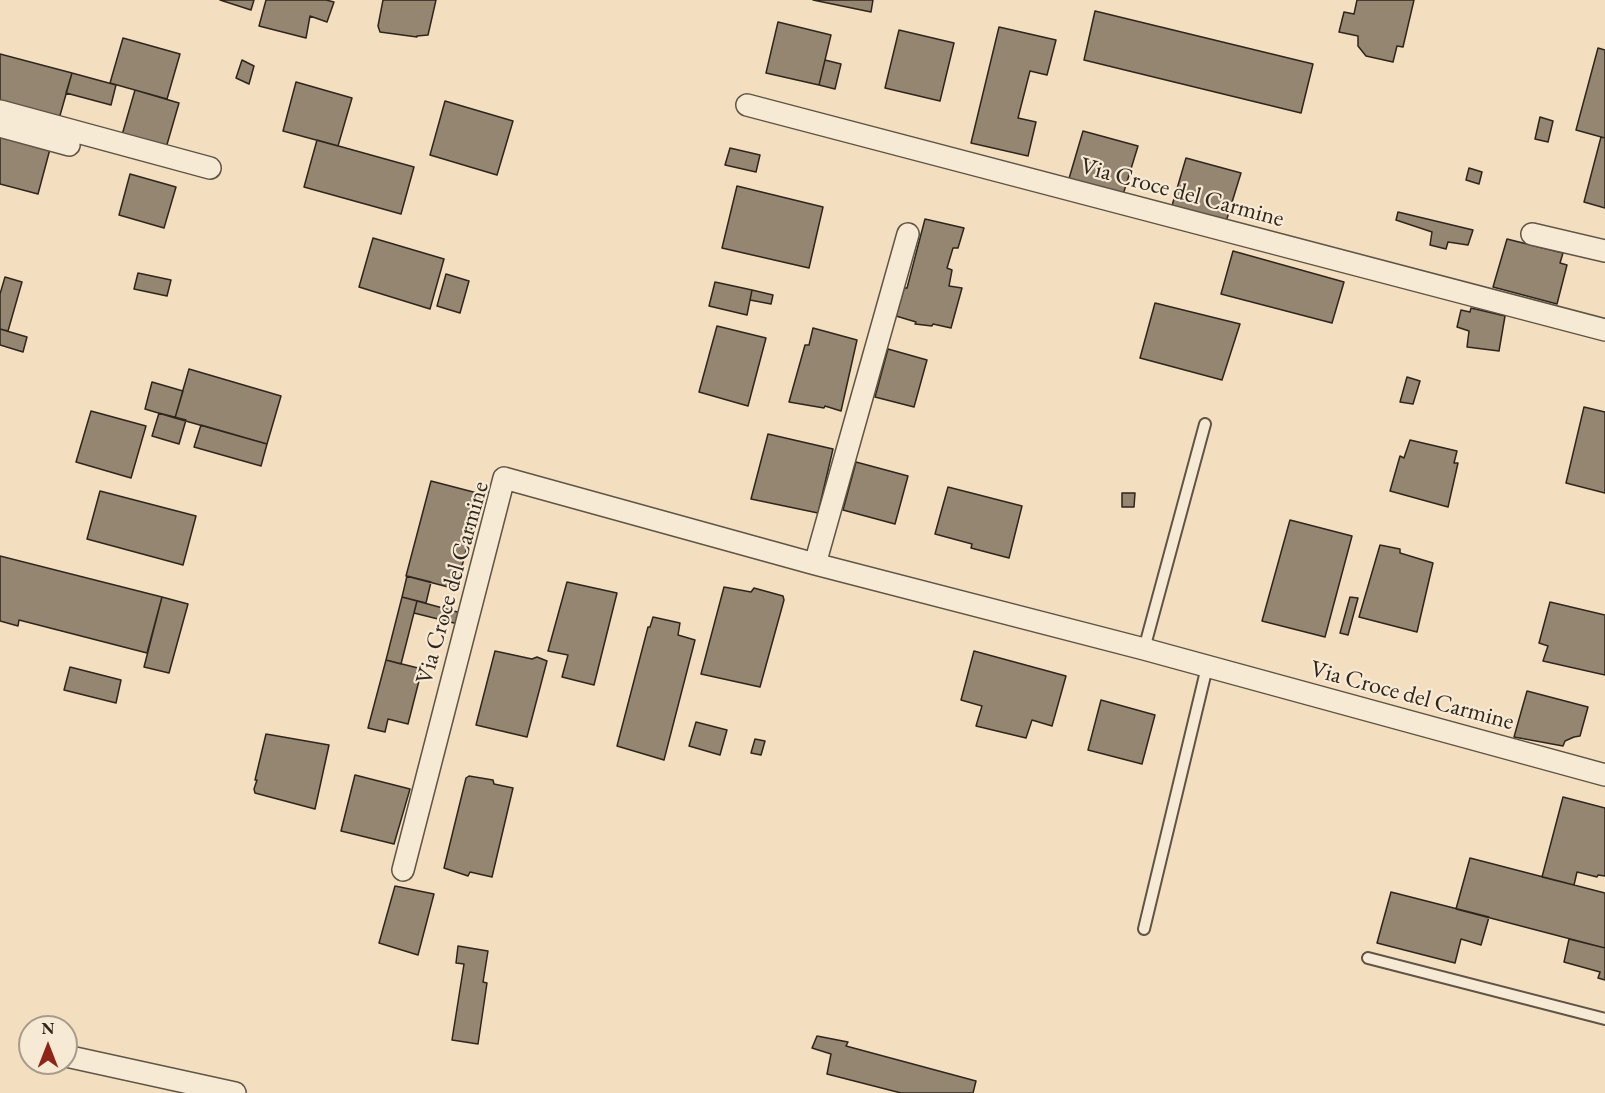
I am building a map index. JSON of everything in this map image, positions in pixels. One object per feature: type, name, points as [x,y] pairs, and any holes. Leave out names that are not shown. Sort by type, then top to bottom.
[{"type":"street","name":"Via Croce del Carmine","points":[[747,105],[1605,330]]},
{"type":"street","points":[[0,111],[210,168]]},
{"type":"street","points":[[0,126],[69,145]]},
{"type":"street","points":[[815,564],[908,234]]},
{"type":"street","points":[[1532,234],[1605,252]]},
{"type":"street","name":"Via Croce del Carmine","points":[[403,870],[504,478],[815,564],[1144,649],[1605,775]]},
{"type":"street","points":[[78,1059],[235,1093]]},
{"type":"lane","points":[[1144,649],[1205,424]]},
{"type":"lane","points":[[1144,929],[1207,667]]},
{"type":"lane","points":[[1368,958],[1605,1019]]},
{"type":"building","points":[[220,0],[254,0],[251,10]]},
{"type":"building","points":[[266,0],[334,2],[327,22],[310,16],[306,38],[259,26]]},
{"type":"building","points":[[383,0],[436,0],[428,35],[417,37],[380,32],[378,26]]},
{"type":"building","points":[[813,0],[873,0],[871,12]]},
{"type":"building","points":[[1357,0],[1414,0],[1403,47],[1397,46],[1393,62],[1366,56],[1358,46],[1358,36],[1339,32],[1344,12],[1354,14]]},
{"type":"building","points":[[1095,11],[1313,64],[1301,113],[1084,60]]},
{"type":"building","points":[[778,22],[831,35],[819,85],[766,73]]},
{"type":"building","points":[[999,27],[1056,40],[1047,75],[1030,71],[1018,118],[1036,122],[1028,156],[971,143]]},
{"type":"building","points":[[899,30],[954,43],[940,101],[885,88]]},
{"type":"building","points":[[123,38],[180,54],[167,99],[110,83]]},
{"type":"building","points":[[1598,48],[1605,50],[1605,138],[1576,130]]},
{"type":"building","points":[[0,54],[72,73],[59,119],[0,103]]},
{"type":"building","points":[[242,60],[254,66],[249,84],[236,78]]},
{"type":"building","points":[[825,60],[841,64],[835,89],[819,85]]},
{"type":"building","points":[[72,73],[116,85],[111,105],[66,93]]},
{"type":"building","points":[[296,82],[352,98],[338,146],[283,131]]},
{"type":"building","points":[[135,90],[179,103],[166,148],[122,135]]},
{"type":"building","points":[[445,101],[513,121],[497,175],[430,155]]},
{"type":"building","points":[[1540,117],[1553,121],[1548,142],[1535,139]]},
{"type":"building","points":[[1083,131],[1138,146],[1122,198],[1068,182]]},
{"type":"building","points":[[0,134],[50,149],[38,194],[0,184]]},
{"type":"building","points":[[1601,137],[1605,138],[1605,208],[1584,202]]},
{"type":"building","points":[[317,140],[414,167],[401,214],[304,187]]},
{"type":"building","points":[[730,148],[760,155],[756,172],[725,165]]},
{"type":"building","points":[[1186,158],[1241,173],[1225,225],[1171,209]]},
{"type":"building","points":[[1469,168],[1482,172],[1479,184],[1466,180]]},
{"type":"building","points":[[130,174],[176,187],[164,228],[119,215]]},
{"type":"building","points":[[737,186],[823,207],[809,268],[722,248]]},
{"type":"building","points":[[1398,212],[1473,230],[1468,245],[1448,242],[1446,249],[1430,245],[1432,232],[1396,220]]},
{"type":"building","points":[[925,219],[964,228],[958,248],[953,248],[947,268],[952,270],[949,286],[962,288],[951,328],[933,324],[932,326],[915,324],[916,322],[896,316],[904,288],[907,288]]},
{"type":"building","points":[[373,238],[444,259],[430,309],[359,287]]},
{"type":"building","points":[[1507,239],[1563,253],[1560,263],[1567,265],[1557,304],[1493,287]]},
{"type":"building","points":[[1233,251],[1344,282],[1332,323],[1221,294]]},
{"type":"building","points":[[138,273],[171,280],[167,296],[134,289]]},
{"type":"building","points":[[446,274],[469,281],[460,313],[437,306]]},
{"type":"building","points":[[5,277],[22,282],[8,331],[0,329],[0,294]]},
{"type":"building","points":[[715,282],[752,290],[747,315],[709,306]]},
{"type":"building","points":[[752,290],[773,295],[771,304],[750,300]]},
{"type":"building","points":[[1155,303],[1240,324],[1222,380],[1140,358]]},
{"type":"building","points":[[1471,308],[1505,316],[1499,351],[1467,347],[1469,331],[1457,327],[1461,310],[1470,312]]},
{"type":"building","points":[[717,326],[766,338],[748,406],[699,392]]},
{"type":"building","points":[[813,328],[857,340],[841,411],[825,406],[824,408],[789,402],[805,345],[809,345]]},
{"type":"building","points":[[0,329],[27,337],[23,352],[0,345]]},
{"type":"building","points":[[888,349],[927,360],[914,407],[875,397]]},
{"type":"building","points":[[189,369],[281,396],[267,444],[175,418]]},
{"type":"building","points":[[1407,377],[1420,381],[1413,404],[1400,402]]},
{"type":"building","points":[[152,382],[183,391],[175,418],[145,409]]},
{"type":"building","points":[[1584,407],[1605,412],[1605,493],[1566,483]]},
{"type":"building","points":[[91,411],[146,426],[131,478],[76,462]]},
{"type":"building","points":[[159,413],[186,420],[179,444],[152,436]]},
{"type":"building","points":[[201,425],[267,444],[261,466],[194,447]]},
{"type":"building","points":[[768,434],[833,449],[818,513],[751,499]]},
{"type":"building","points":[[1410,440],[1457,451],[1454,463],[1458,463],[1448,507],[1390,491],[1400,456],[1404,458]]},
{"type":"building","points":[[856,462],[908,476],[895,524],[843,510]]},
{"type":"building","points":[[431,481],[481,494],[456,589],[406,576]]},
{"type":"building","points":[[948,487],[1022,506],[1009,558],[971,548],[972,544],[935,534]]},
{"type":"building","points":[[100,491],[196,516],[183,565],[87,539]]},
{"type":"building","points":[[1122,493],[1135,493],[1134,507],[1122,507]]},
{"type":"building","points":[[1290,520],[1352,536],[1325,637],[1262,621]]},
{"type":"building","points":[[1380,545],[1400,549],[1400,553],[1433,563],[1417,632],[1359,617]]},
{"type":"building","points":[[0,556],[162,597],[147,653],[19,620],[18,626],[0,621]]},
{"type":"building","points":[[407,576],[431,582],[426,603],[402,597]]},
{"type":"building","points":[[567,582],[617,593],[594,685],[562,677],[568,655],[548,651]]},
{"type":"building","points":[[724,587],[751,592],[754,588],[783,596],[784,600],[760,687],[701,674]]},
{"type":"building","points":[[162,597],[188,604],[169,673],[144,667]]},
{"type":"building","points":[[402,597],[417,601],[401,664],[386,660]]},
{"type":"building","points":[[1350,597],[1358,598],[1348,635],[1340,633]]},
{"type":"building","points":[[417,601],[461,613],[458,624],[414,613]]},
{"type":"building","points":[[1550,602],[1605,615],[1605,675],[1543,661],[1548,646],[1539,643]]},
{"type":"building","points":[[653,617],[680,623],[678,635],[695,640],[664,760],[617,746],[648,627]]},
{"type":"building","points":[[495,651],[532,659],[537,657],[547,661],[527,737],[476,725]]},
{"type":"building","points":[[974,651],[1066,676],[1052,726],[1032,720],[1026,738],[976,726],[982,706],[961,700]]},
{"type":"building","points":[[386,660],[422,669],[408,724],[388,719],[385,732],[368,728]]},
{"type":"building","points":[[70,667],[121,680],[116,703],[64,690]]},
{"type":"building","points":[[1527,691],[1588,707],[1580,736],[1565,741],[1563,746],[1514,737]]},
{"type":"building","points":[[1101,700],[1155,715],[1142,764],[1088,750]]},
{"type":"building","points":[[696,722],[727,730],[720,755],[689,746]]},
{"type":"building","points":[[266,734],[329,745],[315,809],[255,793],[257,780],[255,780]]},
{"type":"building","points":[[755,739],[765,741],[761,755],[751,753]]},
{"type":"building","points":[[355,775],[410,789],[394,844],[341,831]]},
{"type":"building","points":[[469,776],[493,780],[494,784],[513,788],[492,877],[470,872],[468,876],[444,868],[466,778]]},
{"type":"building","points":[[1563,797],[1605,808],[1605,876],[1598,875],[1597,877],[1577,872],[1574,885],[1542,877]]},
{"type":"building","points":[[1470,858],[1605,893],[1605,948],[1456,909]]},
{"type":"building","points":[[395,886],[434,894],[418,955],[379,943]]},
{"type":"building","points":[[1391,892],[1489,917],[1481,945],[1461,939],[1455,963],[1377,943]]},
{"type":"building","points":[[1569,939],[1605,948],[1605,980],[1598,978],[1600,972],[1564,962]]},
{"type":"building","points":[[458,946],[488,951],[483,982],[487,983],[478,1044],[452,1040],[464,964],[456,963]]},
{"type":"building","points":[[817,1036],[848,1042],[846,1046],[976,1081],[973,1093],[901,1093],[827,1074],[831,1054],[812,1048]]}]
